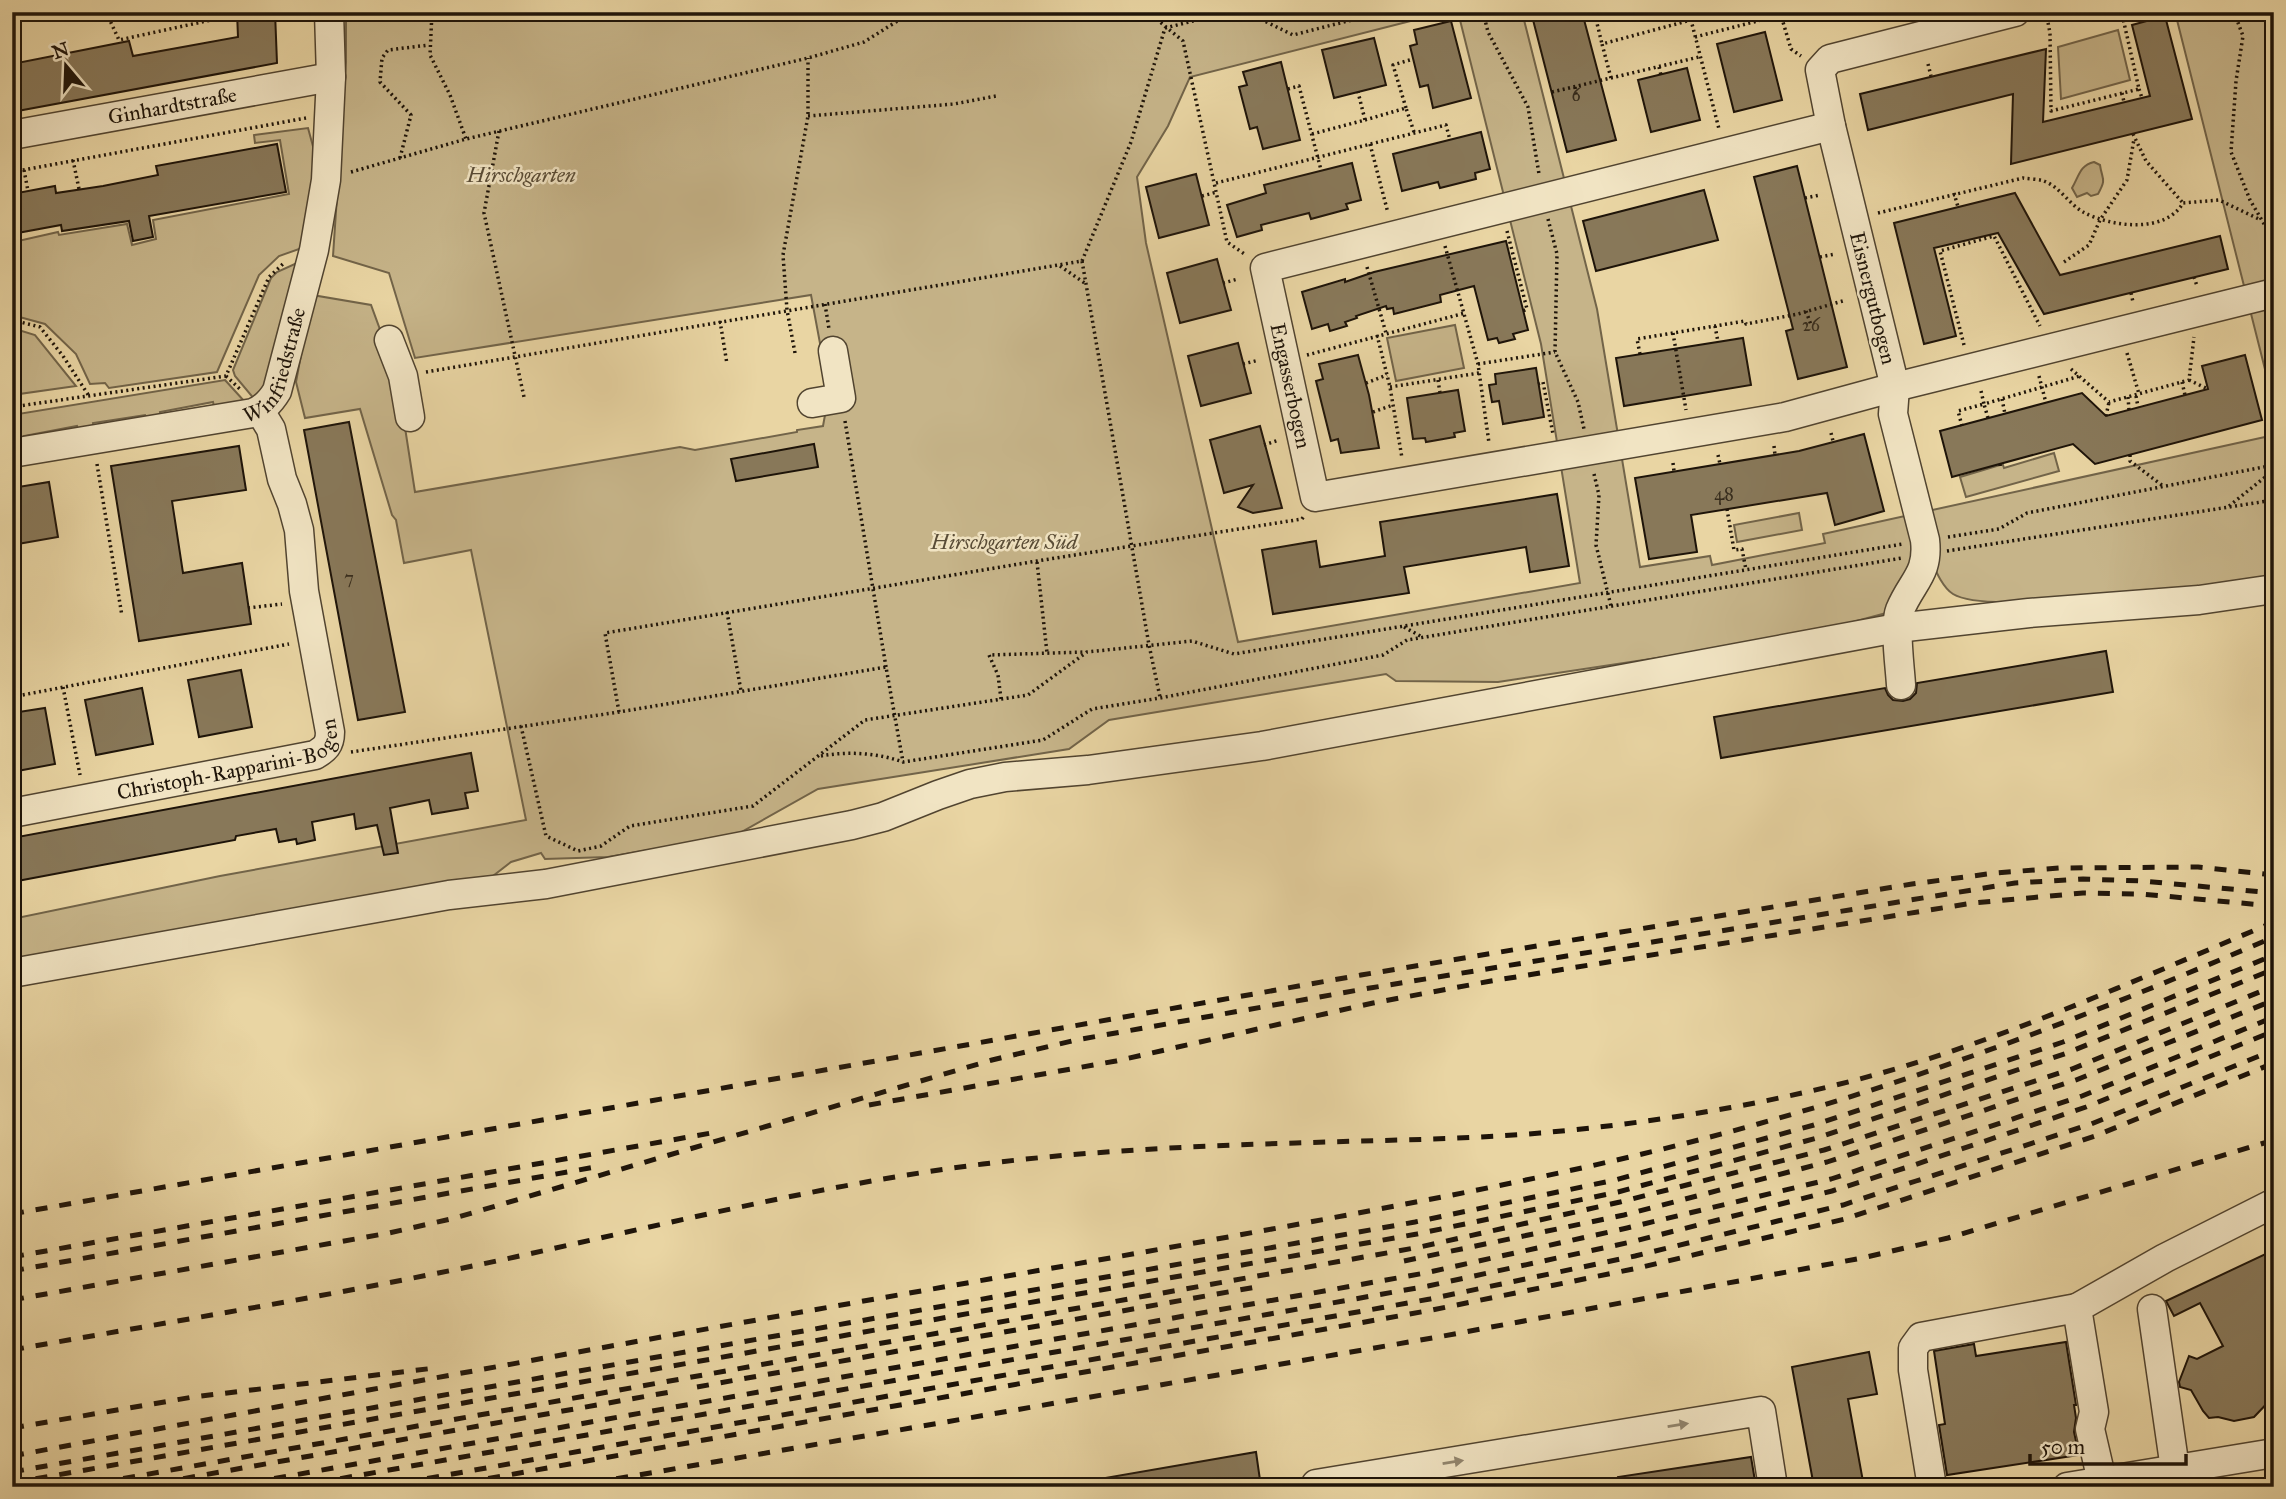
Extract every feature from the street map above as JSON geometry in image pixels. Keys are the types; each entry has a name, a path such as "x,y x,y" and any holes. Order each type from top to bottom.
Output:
{"street":[{"name":"Winfriedstraße","path":"12,453 260,411 271,401 277,391 314,250 326,180 331,77 329,12"},
{"name":"Eisnergutbogen","path":"2002,14 1830,59 1820,70 1831,126 1895,387 2274,293"},
{"name":"Ginhardtstraße","path":"12,135 331,77"},
{"name":"Engasserbogen","path":"1831,126 1265,268 1315,497 1785,417 1895,387"},
{"path":"389,341 403,376 410,417"},
{"path":"812,403 841,398 833,351"},
{"path":"1895,387 1893,414 1926,547 1924,568 1899,611 1897,628 1901,685"},
{"name":"Christoph-Rapparini-Bogen","path":"12,813 314,755 325,749 330,740 330,732 304,591 299,530 282,479 271,429 260,411"},
{"path":"12,973 449,895 546,884 852,825 883,817 959,788 1005,777 1088,770 1262,746 1897,628 2029,613 2199,600 2274,589"},
{"path":"1932,1487 1913,1370 1913,1348 1921,1337 2077,1308 2165,1258 2274,1203"},
{"path":"2077,1308 2094,1412 2090,1429 2102,1481"},
{"path":"2152,1309 2175,1469"},
{"path":"1316,1487 1316,1484 1761,1411 1773,1487"},
{"path":"2067,1487 2274,1453"}],"path":[{"path":"106,12 119,40 225,17 225,12"},
{"path":"432,12 430,55 450,95 466,139"},
{"path":"326,180 466,139 808,58 864,42 899,20 904,12"},
{"path":"1147,12 1183,41 1227,242 1243,253"},
{"path":"1165,28 1229,12"},
{"path":"1246,12 1293,35 1383,12"},
{"path":"1483,12 1489,32 1528,107 1540,177"},
{"path":"2046,12 2050,33 2048,72 2051,111"},
{"path":"2234,12 2242,36 2231,152 2250,201 2274,241"},
{"path":"1695,37 1781,14 1791,49"},
{"path":"2122,14 2142,98"},
{"path":"1583,18 1595,15 1611,78"},
{"path":"1602,44 1690,20 1719,131"},
{"path":"1082,261 1131,142 1165,28"},
{"path":"400,158 411,116 380,82 382,58 388,50 429,46"},
{"path":"2130,49 2138,48"},
{"path":"1552,92 1700,57"},
{"path":"794,353 787,310 783,255 808,117 808,58"},
{"path":"1413,59 1393,65 1414,133"},
{"path":"1928,64 1931,76"},
{"path":"1659,67 1661,75"},
{"path":"1288,89 1299,86 1321,170"},
{"path":"1575,87 1576,95"},
{"path":"2043,116 2051,111 2139,89"},
{"path":"1358,92 1365,120"},
{"path":"2122,93 2124,102"},
{"path":"808,117 954,104 996,96"},
{"path":"2099,99 2101,108"},
{"path":"1312,134 1405,108"},
{"path":"12,172 329,114"},
{"path":"1216,183 1446,125 1450,139"},
{"path":"499,131 484,214 524,397"},
{"path":"2064,262 2089,245 2101,220 2127,180 2133,136 2146,161 2183,203"},
{"path":"1370,144 1388,216"},
{"path":"73,160 79,189"},
{"path":"24,170 27,191"},
{"path":"1875,214 2023,178 2044,181 2065,195 2080,210 2112,224 2150,224 2177,214 2183,203"},
{"path":"1202,196 1217,192"},
{"path":"1954,193 1958,207"},
{"path":"1805,198 1820,195"},
{"path":"2183,203 2219,200 2261,220"},
{"path":"1547,214 1557,254 1555,352 1578,402 1585,433"},
{"path":"1505,224 1512,260 1527,309 1523,311"},
{"path":"1934,248 1940,251 1996,234 2040,326"},
{"path":"1443,239 1478,364 1490,449"},
{"path":"12,407 226,376 269,277 292,257 314,250"},
{"path":"1940,251 1950,303 1964,345"},
{"path":"1820,257 1835,254"},
{"path":"1364,259 1387,332"},
{"path":"1059,265 1086,284"},
{"path":"2194,277 2197,286"},
{"path":"1223,282 1238,278"},
{"path":"2018,283 2025,281"},
{"path":"2131,293 2133,302"},
{"path":"1640,354 1637,339 1745,321 1746,324 1846,300"},
{"path":"1806,311 1811,325"},
{"path":"1298,357 1465,313"},
{"path":"12,320 40,327 89,396"},
{"path":"720,321 727,364"},
{"path":"1413,326 1415,332"},
{"path":"1715,326 1717,342"},
{"path":"2121,331 2138,407"},
{"path":"1673,333 1687,416"},
{"path":"1377,335 1390,387 1402,464"},
{"path":"2189,380 2194,337"},
{"path":"1478,364 1555,352"},
{"path":"1243,364 1259,359"},
{"path":"2070,367 2109,402"},
{"path":"1390,387 1479,373"},
{"path":"1366,383 1387,375"},
{"path":"1424,376 1426,382"},
{"path":"2039,376 2046,403"},
{"path":"1962,426 1958,411 2080,376"},
{"path":"1438,380 1440,393"},
{"path":"2109,402 2189,380 2208,389"},
{"path":"1538,384 1543,382 1554,438"},
{"path":"2182,382 2185,395"},
{"path":"1981,391 1988,418"},
{"path":"2128,397 2129,410"},
{"path":"841,398 903,762"},
{"path":"2002,399 2005,414"},
{"path":"2106,416 2109,402"},
{"path":"1373,412 1393,405"},
{"path":"1831,433 1833,442"},
{"path":"1264,444 1281,440"},
{"path":"1774,446 1775,455"},
{"path":"1718,455 1719,464"},
{"path":"2130,455 2130,461 2163,486"},
{"path":"96,458 122,616"},
{"path":"1673,463 1674,471"},
{"path":"817,757 832,754 885,755 903,762 1043,740 1092,709 1383,655 1406,640 1611,606 1926,547 1999,529 2027,513 2274,465"},
{"path":"2227,507 2274,470"},
{"path":"1594,475 1599,495 1596,545 1611,606"},
{"path":"1001,699 998,675 989,655 1087,652 1192,641 1234,654 1746,570 2274,500"},
{"path":"1727,509 1734,550 1742,549 1746,570"},
{"path":"619,712 605,633 1302,519"},
{"path":"1132,545 1160,698"},
{"path":"1037,561 1047,653"},
{"path":"248,608 284,604"},
{"path":"727,612 741,691"},
{"path":"1402,626 1423,637"},
{"path":"12,697 312,640"},
{"path":"521,726 546,836 578,851 601,846 630,826 753,806 865,720 1028,695 1087,652"},
{"path":"325,749 350,752 619,712 886,667"},
{"path":"63,688 81,778"}],"green space":[{"path":"346,12 1446,12 1190,77 1168,126 1137,177 1146,243 1238,642 1580,583 1541,344 1458,12 1522,12 1597,309 1640,567 1710,556 1712,565 1825,543 1823,534 2274,435 2274,578 2051,600 1983,601 1966,599 1949,591 1939,578 1930,558 1890,612 1797,637 1498,682 1396,681 1386,674 1109,720 1069,749 818,789 736,835 608,857 545,859 541,853 511,862 489,879 12,967 12,919 220,876 526,820 471,550 404,563 396,520 392,515 360,409 305,418 296,382 312,295 371,305 397,376 415,492 680,447 695,450 797,432 823,426 825,415 833,413 811,295 415,358 389,273 333,256 346,62"},
{"path":"2175,12 2274,12 2274,405"},
{"path":"2118,30 2130,80 2061,99 2058,47"},
{"path":"308,128 317,161 302,248 279,256 259,275 217,372 109,388 105,383 90,384 76,354 45,324 12,315 12,266 18,263 18,241 58,232 59,235 127,224 132,245 156,239 153,220 289,194 280,140 255,143 254,135"},
{"path":"2089,163 2100,165 2103,179 2101,189 2098,194 2091,196 2087,193 2077,197 2072,188 2078,175"},
{"path":"297,263 272,380 255,400 233,370 271,278 277,272"},
{"path":"1455,325 1464,368 1396,381 1387,338"},
{"path":"12,328 35,335 76,386 12,395"},
{"path":"225,380 245,402 215,410 213,402 160,412 161,420 147,422 145,415 93,423 94,431 79,433 77,426 24,436 25,443 12,445 12,415"},
{"path":"2054,453 2059,471 1966,497 1960,477 2000,465 2004,468"},
{"path":"1799,513 1802,530 1737,542 1734,525"}],"building":[{"path":"237,12 275,12 277,63 12,112 12,64 129,41 133,56 238,37"},
{"path":"1531,12 1582,12 1616,140 1567,152"},
{"path":"2165,16 2192,119 2011,164 2013,94 1868,130 1860,94 2046,49 2043,122 2150,96 2132,25"},
{"path":"1451,21 1471,98 1433,108 1428,85 1420,87 1410,46 1417,44 1414,30"},
{"path":"1765,32 1782,100 1734,112 1717,44"},
{"path":"1374,38 1386,85 1334,98 1322,50"},
{"path":"1281,62 1300,140 1263,149 1257,127 1250,129 1239,87 1247,85 1243,72"},
{"path":"1687,68 1700,120 1651,132 1638,80"},
{"path":"1481,132 1490,169 1475,173 1476,179 1440,188 1438,182 1402,191 1393,154"},
{"path":"277,144 286,192 149,216 153,237 133,241 129,221 62,231 61,225 12,234 12,194 55,186 56,193 103,186 158,175 156,166"},
{"path":"1352,163 1361,200 1346,204 1348,209 1311,219 1309,213 1261,225 1262,230 1237,237 1227,205 1266,193 1264,185"},
{"path":"1797,166 1847,367 1798,379 1786,331 1793,329 1754,177"},
{"path":"1196,174 1209,225 1159,238 1146,187"},
{"path":"1704,190 1718,240 1596,271 1583,221"},
{"path":"2015,193 2060,275 2220,236 2228,269 2044,314 1998,233 1934,248 1956,336 1924,344 1894,223"},
{"path":"1506,241 1528,330 1513,334 1515,339 1499,343 1497,338 1488,340 1474,286 1440,295 1441,302 1394,314 1393,308 1387,309 1386,306 1356,316 1357,318 1345,322 1347,326 1330,331 1328,324 1312,329 1302,292 1345,279 1345,282 1374,272"},
{"path":"1217,259 1231,310 1180,323 1167,273"},
{"path":"1743,338 1751,385 1624,406 1616,358"},
{"path":"1238,343 1251,393 1201,406 1188,356"},
{"path":"1358,355 1379,448 1341,453 1338,439 1331,441 1316,381 1323,379 1319,364"},
{"path":"2245,355 2262,420 2095,464 2073,444 1952,477 1940,431 2082,393 2106,416 2208,389 2202,366"},
{"path":"1536,368 1544,417 1503,424 1499,401 1492,402 1489,385 1496,384 1495,374"},
{"path":"1458,390 1465,431 1454,433 1455,437 1426,442 1425,438 1413,439 1407,398"},
{"path":"349,422 405,712 358,720 304,430"},
{"path":"1260,426 1282,508 1253,513 1238,507 1253,485 1224,493 1210,440"},
{"path":"1864,434 1884,511 1835,525 1827,493 1691,515 1697,552 1649,559 1635,478 1799,451"},
{"path":"814,444 818,467 736,481 731,459"},
{"path":"239,446 246,490 172,501 183,573 242,563 251,624 139,641 111,466"},
{"path":"49,482 58,537 12,545 12,488"},
{"path":"1557,494 1569,566 1530,572 1526,547 1404,567 1409,593 1273,614 1262,550 1316,541 1320,567 1385,556 1380,522"},
{"path":"2106,651 2113,692 1721,758 1714,717 1885,688 1893,700 1903,701 1916,693 1917,683"},
{"path":"241,670 252,727 199,737 188,680"},
{"path":"142,688 153,744 96,755 85,700"},
{"path":"45,708 55,764 12,772 12,713"},
{"path":"471,753 478,791 465,793 468,808 432,814 429,800 390,808 398,853 384,855 377,825 356,829 354,814 312,822 315,840 297,844 296,839 279,842 276,829 236,836 235,840 12,882 12,838"},
{"path":"2274,1250 2274,1396 2254,1417 2234,1421 2209,1418 2191,1390 2180,1387 2179,1382 2189,1356 2197,1359 2223,1346 2200,1303 2174,1316 2166,1301"},
{"path":"2066,1342 2076,1405 2074,1432 2079,1455 1947,1475 1939,1425 1945,1424 1934,1351 1974,1344 1976,1356"},
{"path":"1869,1352 1877,1394 1848,1399 1864,1487 1814,1487 1792,1367"},
{"path":"1256,1452 1261,1487 1106,1487 1105,1478"},
{"path":"1751,1457 1756,1487 1619,1487 1618,1477"}],"railway":[{"path":"12,1214 1361,975 1912,884 2060,868 2198,867 2274,875"},
{"path":"12,1300 389,1233 455,1218 992,1060 1076,1040 1370,988 2015,883 2083,879 2142,881 2274,893"},
{"path":"869,1105 1116,1061 1373,1003 1491,981 1973,903 2083,893 2141,894 2274,906"},
{"path":"12,1350 390,1282 807,1193 924,1172 1061,1156 1179,1148 1540,1133 1687,1115 1786,1097 1882,1073 1972,1044 2102,994 2274,922"},
{"path":"12,1456 565,1354 1301,1224 1609,1162 1758,1124 1889,1084 2083,1015 2274,937"},
{"path":"12,1472 1415,1222 1615,1180 1814,1125 2063,1042 2274,955"},
{"path":"12,1483 1417,1234 1618,1192 1817,1138 2067,1053 2274,969"},
{"path":"76,1487 1420,1247 1620,1202 1824,1150 2072,1069 2274,986"},
{"path":"1404,1261 1624,1215 1827,1162 2076,1080 2274,1000"},
{"path":"227,1487 1425,1273 1627,1228 1831,1179 2082,1096 2274,1017"},
{"path":"293,1487 1428,1286 1631,1242 1832,1191 1911,1166 2086,1107 2274,1031"},
{"path":"380,1487 1430,1299 1635,1256 1843,1205 2091,1124 2274,1050"},
{"path":"441,1487 1432,1310 1638,1268 1845,1219 2095,1136 2274,1063"},
{"path":"12,1257 717,1132"},
{"path":"569,1487 1438,1337 1862,1258 1948,1238 2274,1140"},
{"path":"12,1271 601,1166"},
{"path":"697,1387 1256,1287"},
{"path":"12,1428 193,1397 435,1368"},
{"path":"136,1487 670,1392"}],"park label":[{"name":"Hirschgarten","path":"521,175"},
{"name":"Hirschgarten Süd","path":"1004,542"}]}
